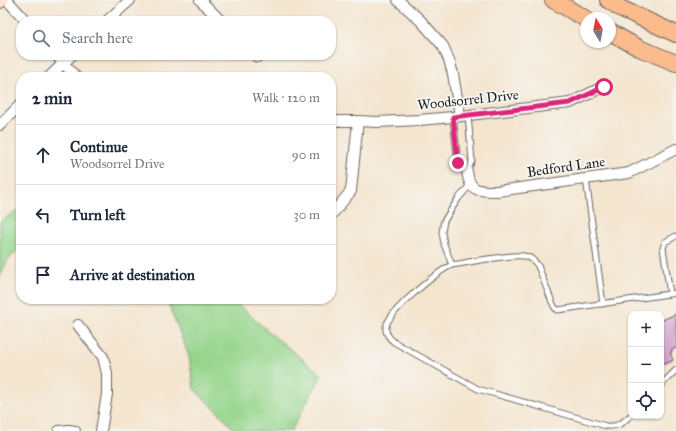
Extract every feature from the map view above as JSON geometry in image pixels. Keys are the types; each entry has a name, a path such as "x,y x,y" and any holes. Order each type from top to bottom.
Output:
{"main road":[{"path":"553,0 580,16"},
{"path":"616,2 676,34"},
{"path":"616,35 639,48 676,63"}],"street":[{"path":"8,0 22,16"},
{"path":"112,16 130,0"},
{"path":"200,0 217,16"},
{"path":"398,0 421,21 443,46 453,74 460,116"},
{"path":"52,72 59,60"},
{"path":"61,60 72,72"},
{"name":"Woodsorrel Drive","path":"336,121 377,122 460,116 570,103 604,87"},
{"path":"0,125 16,109"},
{"path":"336,209 351,191 358,121"},
{"name":"Bedford Lane","path":"470,185 475,189 483,191 497,191 629,173 676,149"},
{"path":"467,172 467,179 470,185"},
{"path":"78,325 103,358 107,373 107,394 101,431"},
{"path":"59,431 75,431"}],"lane":[{"path":"460,116 472,161 467,172 458,163 460,116"},
{"path":"586,179 603,304"},
{"path":"452,265 444,244 442,232 444,221 458,199 470,185"},
{"path":"670,294 663,248 666,242 676,236"},
{"path":"628,418 618,426 606,426 478,389 394,342 387,334 386,327 393,313 399,306 439,272 452,265 492,258 525,256 535,261 552,302 558,310 676,293"},
{"path":"663,383 676,370"}],"green space":[{"path":"16,211 16,251 7,261 0,277 0,222"},
{"path":"168,304 238,304 270,333 322,375 291,431 236,431 194,389 189,356"}],"building":[{"path":"676,314 676,348 671,350 672,352 670,353 673,360 664,364 664,347 664,320"}],"route":[{"path":"458,163 453,117 570,103 604,87"}]}
